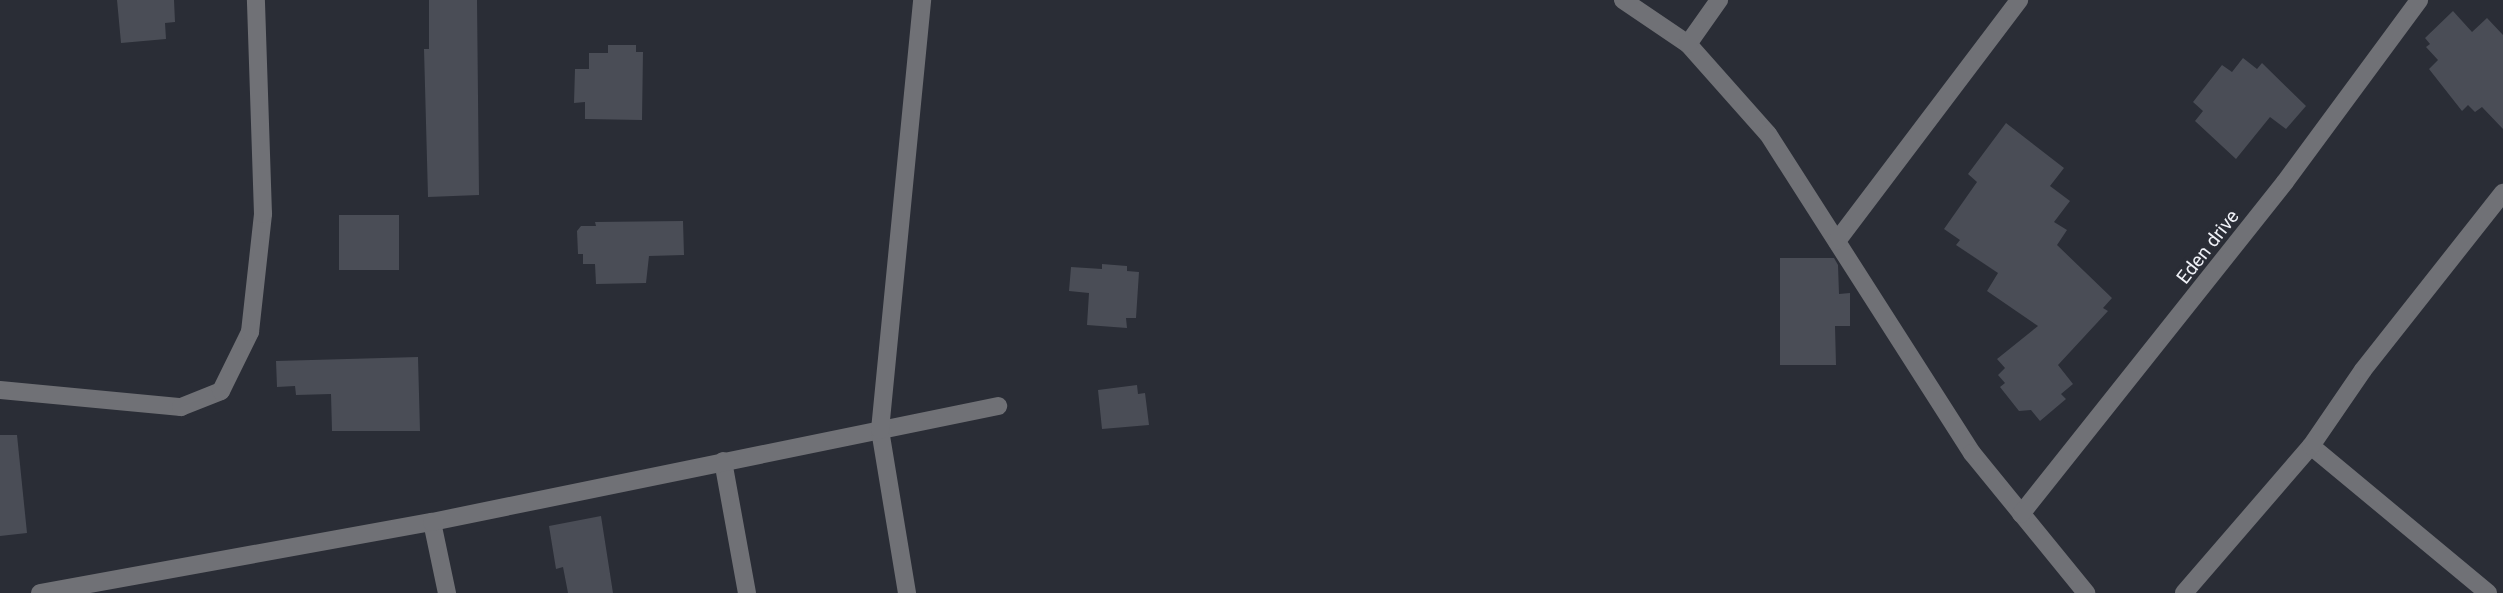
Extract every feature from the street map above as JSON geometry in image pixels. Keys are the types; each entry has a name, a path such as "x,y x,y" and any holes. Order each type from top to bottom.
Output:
{"street":[{"path":"0,390 181,407 221,391 250,332 263,214 256,0"},
{"path":"907,593 880,430 922,0"},
{"path":"1623,0 1688,44 1768,134 1972,453 2086,593"},
{"path":"1688,44 1719,0"},
{"path":"1837,241 2019,0"},
{"name":"Eden drive","path":"2021,514 2227,258 2419,0"},
{"path":"2184,593 2311,446 2362,370 2503,193"},
{"path":"40,593 432,522 998,406"},
{"path":"2311,446 2487,593"},
{"path":"723,461 747,593"},
{"path":"432,522 447,593"}],"building":[{"path":"117,0 174,0 175,22 165,23 166,39 121,43"},
{"path":"429,0 477,0 479,195 428,197 424,49 429,49"},
{"path":"2453,11 2472,32 2487,18 2503,35 2503,129 2482,107 2475,112 2468,105 2462,111 2429,69 2438,60 2426,47 2430,44 2425,38"},
{"path":"608,45 636,45 636,52 643,52 642,120 585,119 585,102 574,103 575,69 589,69 589,53 608,53"},
{"path":"2243,58 2257,69 2262,63 2306,106 2286,129 2270,117 2236,159 2195,121 2203,111 2193,102 2222,65 2232,72"},
{"path":"2006,123 2064,168 2050,186 2070,201 2054,222 2067,230 2057,245 2112,298 2103,308 2108,311 2058,365 2073,384 2061,394 2066,399 2040,421 2031,410 2019,411 2000,387 2005,383 1998,375 2005,368 1997,359 2038,326 1987,291 1998,273 1956,245 1960,240 1944,229 1977,182 1968,174"},
{"path":"339,215 399,215 399,270 339,270"},
{"path":"683,221 684,255 649,256 646,283 596,284 595,264 583,264 583,254 578,254 577,231 581,226 596,226 595,222"},
{"path":"1780,258 1834,258 1838,265 1839,294 1850,293 1850,326 1835,326 1836,365 1780,365"},
{"path":"1102,264 1127,266 1127,271 1139,272 1136,318 1126,318 1127,328 1087,325 1089,293 1069,291 1071,267 1102,269"},
{"path":"418,357 420,431 332,431 331,394 296,395 295,386 277,387 276,361"},
{"path":"1137,385 1138,394 1145,393 1149,425 1102,429 1098,390"},
{"path":"0,435 17,435 27,533 0,536"},
{"path":"601,516 613,593 568,593 563,567 556,569 549,526"}]}
